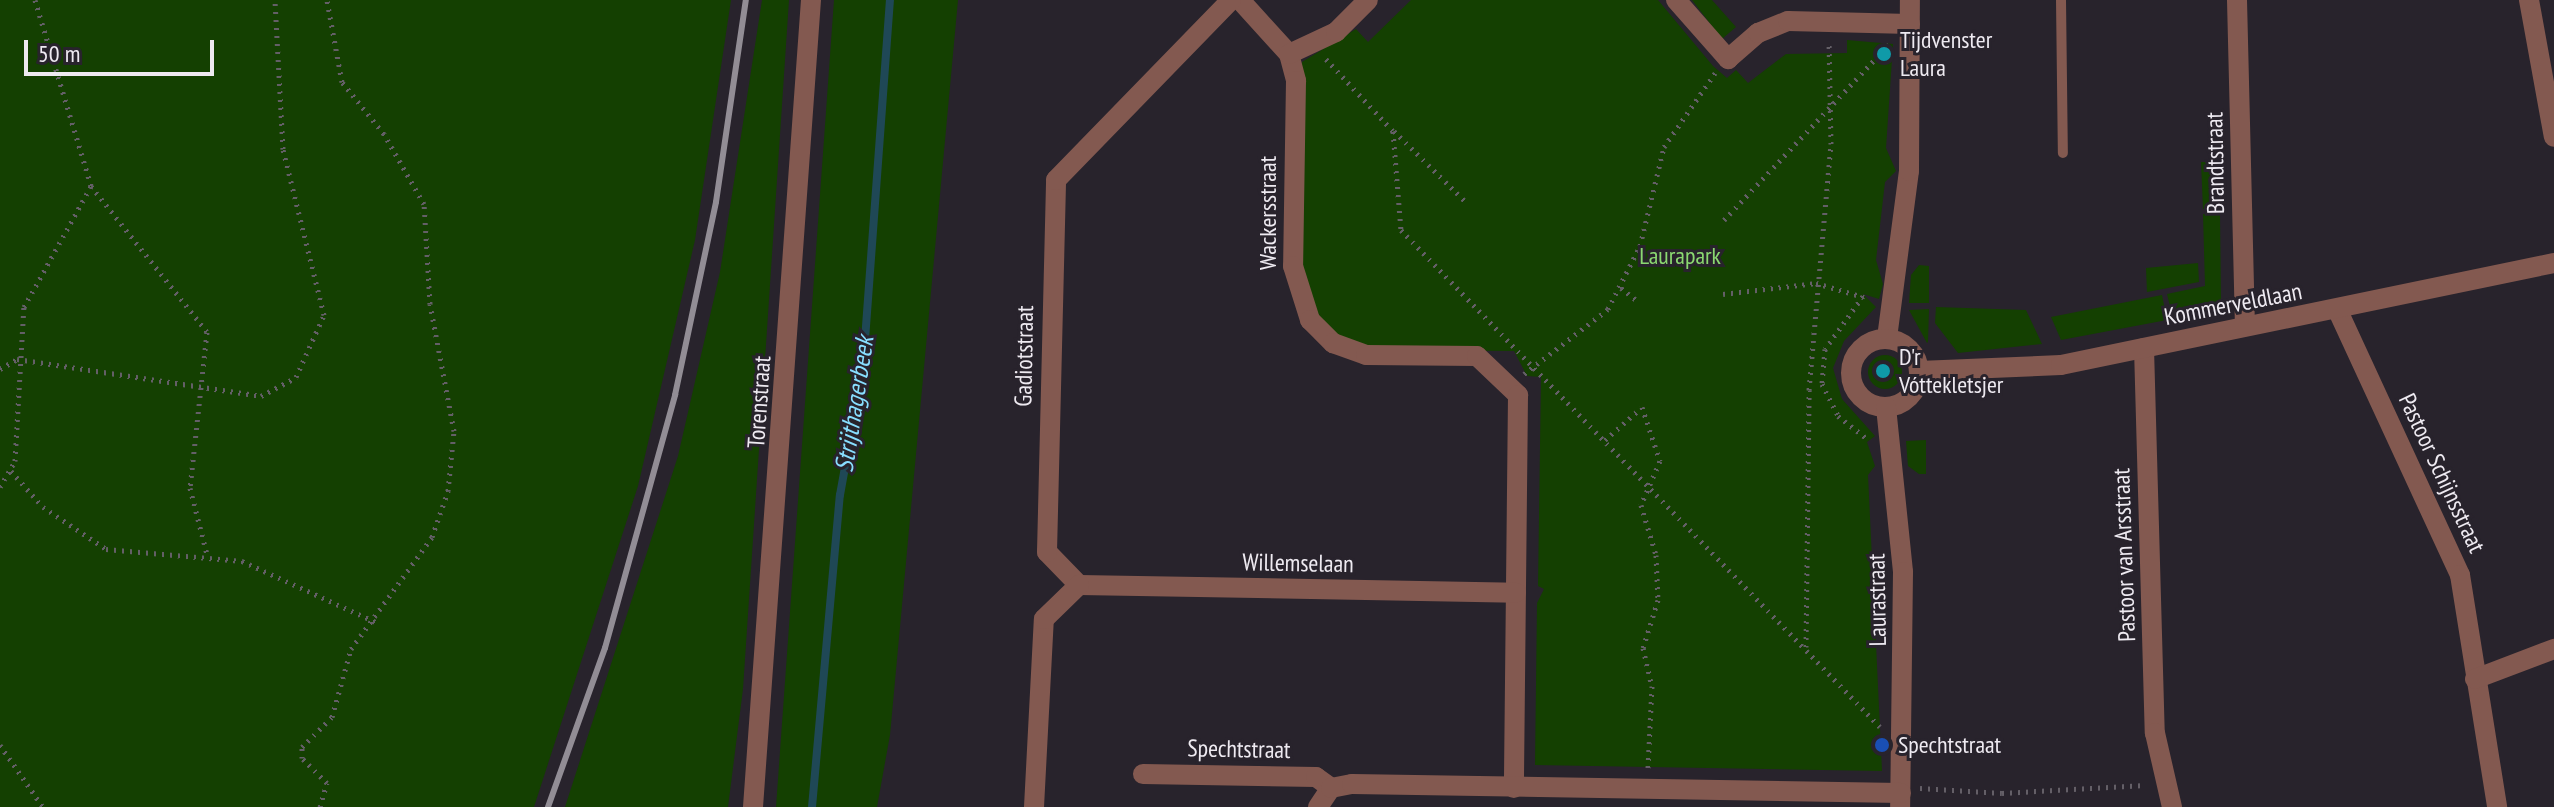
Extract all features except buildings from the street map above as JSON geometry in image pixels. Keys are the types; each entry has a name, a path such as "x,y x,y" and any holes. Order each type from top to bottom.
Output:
{"street":[{"name":"Torenstraat","path":"753,807 811,0"},
{"name":"Gadiotstraat","path":"1079,585 1047,552 1056,180 1231,0"},
{"path":"1240,0 1289,54 1314,46 1368,0"},
{"path":"1676,0 1728,59 1772,26 1829,22 1910,24"},
{"path":"1887,338 1909,171 1910,0"},
{"name":"Brandtstraat","path":"2237,0 2245,325"},
{"path":"2529,0 2554,137"},
{"name":"Wackersstraat","path":"1289,54 1296,81 1293,266 1310,320 1333,343 1366,355 1477,356 1518,395 1514,788"},
{"name":"Kommerveldlaan","path":"1919,371 2041,368 2245,325 2338,311 2554,263"},
{"name":"Pastoor Schijnsstraat","path":"2338,311 2460,575 2497,807"},
{"path":"1887,338 1911,350 1919,371 1910,396 1886,407 1859,395 1851,372 1864,346 1887,338"},
{"name":"Pastoor van Arsstraat","path":"2144,348 2160,761 2172,807"},
{"name":"Laurastraat","path":"1886,407 1903,572 1907,796"},
{"name":"Willemselaan","path":"1079,585 1516,593"},
{"path":"1034,807 1040,756 1044,619 1079,585"},
{"path":"2475,679 2554,649"},
{"name":"Spechtstraat","path":"1143,774 1316,777 1331,788 1647,789 1907,796"},
{"path":"1318,806 1331,788"}],"lane":[{"path":"2061,0 2063,153"}],"path":[{"path":"35,0 91,186 195,310 207,332 206,389 190,488 207,554"},
{"path":"0,369 17,359 261,396 282,389 315,344 324,315 283,149 275,0"},
{"path":"320,807 327,783 302,758 302,747 332,717 338,675 432,537 448,491 454,431 430,304 424,204 396,153 342,82 327,0"},
{"path":"1806,648 1816,283 1830,106 1829,22"},
{"path":"1724,220 1910,24"},
{"path":"1314,46 1393,131 1466,202"},
{"path":"1506,384 1589,331 1621,288 1670,134 1728,59"},
{"path":"1393,131 1397,224 1806,648 1887,742"},
{"path":"0,487 11,471 17,359 24,307 91,186"},
{"path":"1723,294 1816,283 1892,306"},
{"path":"1621,288 1639,302"},
{"path":"1863,296 1825,349 1822,384 1850,428 1870,440 1891,440"},
{"path":"1605,440 1642,407 1660,461 1641,505 1656,555 1658,600 1643,648 1652,686 1647,789"},
{"path":"11,471 43,507 106,549 132,557 207,554 270,571 292,589 376,622"},
{"path":"0,745 43,807"},
{"path":"1907,796 2165,785"}],"green space":[{"path":"0,0 731,0 695,240 638,486 534,807 0,807"},
{"path":"762,0 789,0 743,689 728,807 565,807 678,456 720,272"},
{"path":"834,0 958,0 890,735 877,807 776,807"},
{"name":"Laurapark","path":"1411,0 1658,0 1713,66 1727,78 1736,70 1748,83 1786,54 1847,53 1847,40 1893,44 1886,148 1896,171 1885,182 1876,260 1883,284 1879,299 1863,294 1876,307 1844,341 1833,368 1842,399 1875,436 1867,442 1875,466 1868,475 1882,771 1535,765 1537,603 1544,589 1538,586 1541,377 1527,376 1514,351 1386,350 1344,340 1317,316 1301,273 1302,62 1356,29 1368,42"},
{"path":"1692,0 1712,0 1736,27 1722,39"},
{"path":"2201,162 2219,162 2220,209 2203,209"},
{"path":"2220,213 2221,300 2172,315 2167,294 2205,286 2203,214"},
{"path":"2198,263 2199,282 2147,292 2146,268"},
{"path":"1919,265 1929,266 1929,303 1909,303 1911,275"},
{"path":"2162,295 2167,320 2061,340 2051,317"},
{"path":"1936,307 2026,310 2042,344 1958,353 1935,323"},
{"path":"1929,309 1928,342 1927,343 1909,310"},
{"path":"1885,355 1897,360 1902,372 1897,384 1885,389 1873,384 1868,372 1873,360"},
{"path":"1926,440 1926,474 1919,474 1908,466 1906,441"}],"waterway":[{"name":"Strijthagerbeek","path":"812,807 840,495 863,367 890,0"}],"railway":[{"path":"548,807 605,648 675,395 716,202 746,0"}],"place":[{"name":"Tijdvenster Laura","path":"1884,54"},
{"name":"D'r Vóttekletsjer","path":"1883,371"},
{"name":"Spechtstraat","path":"1882,745"}]}
